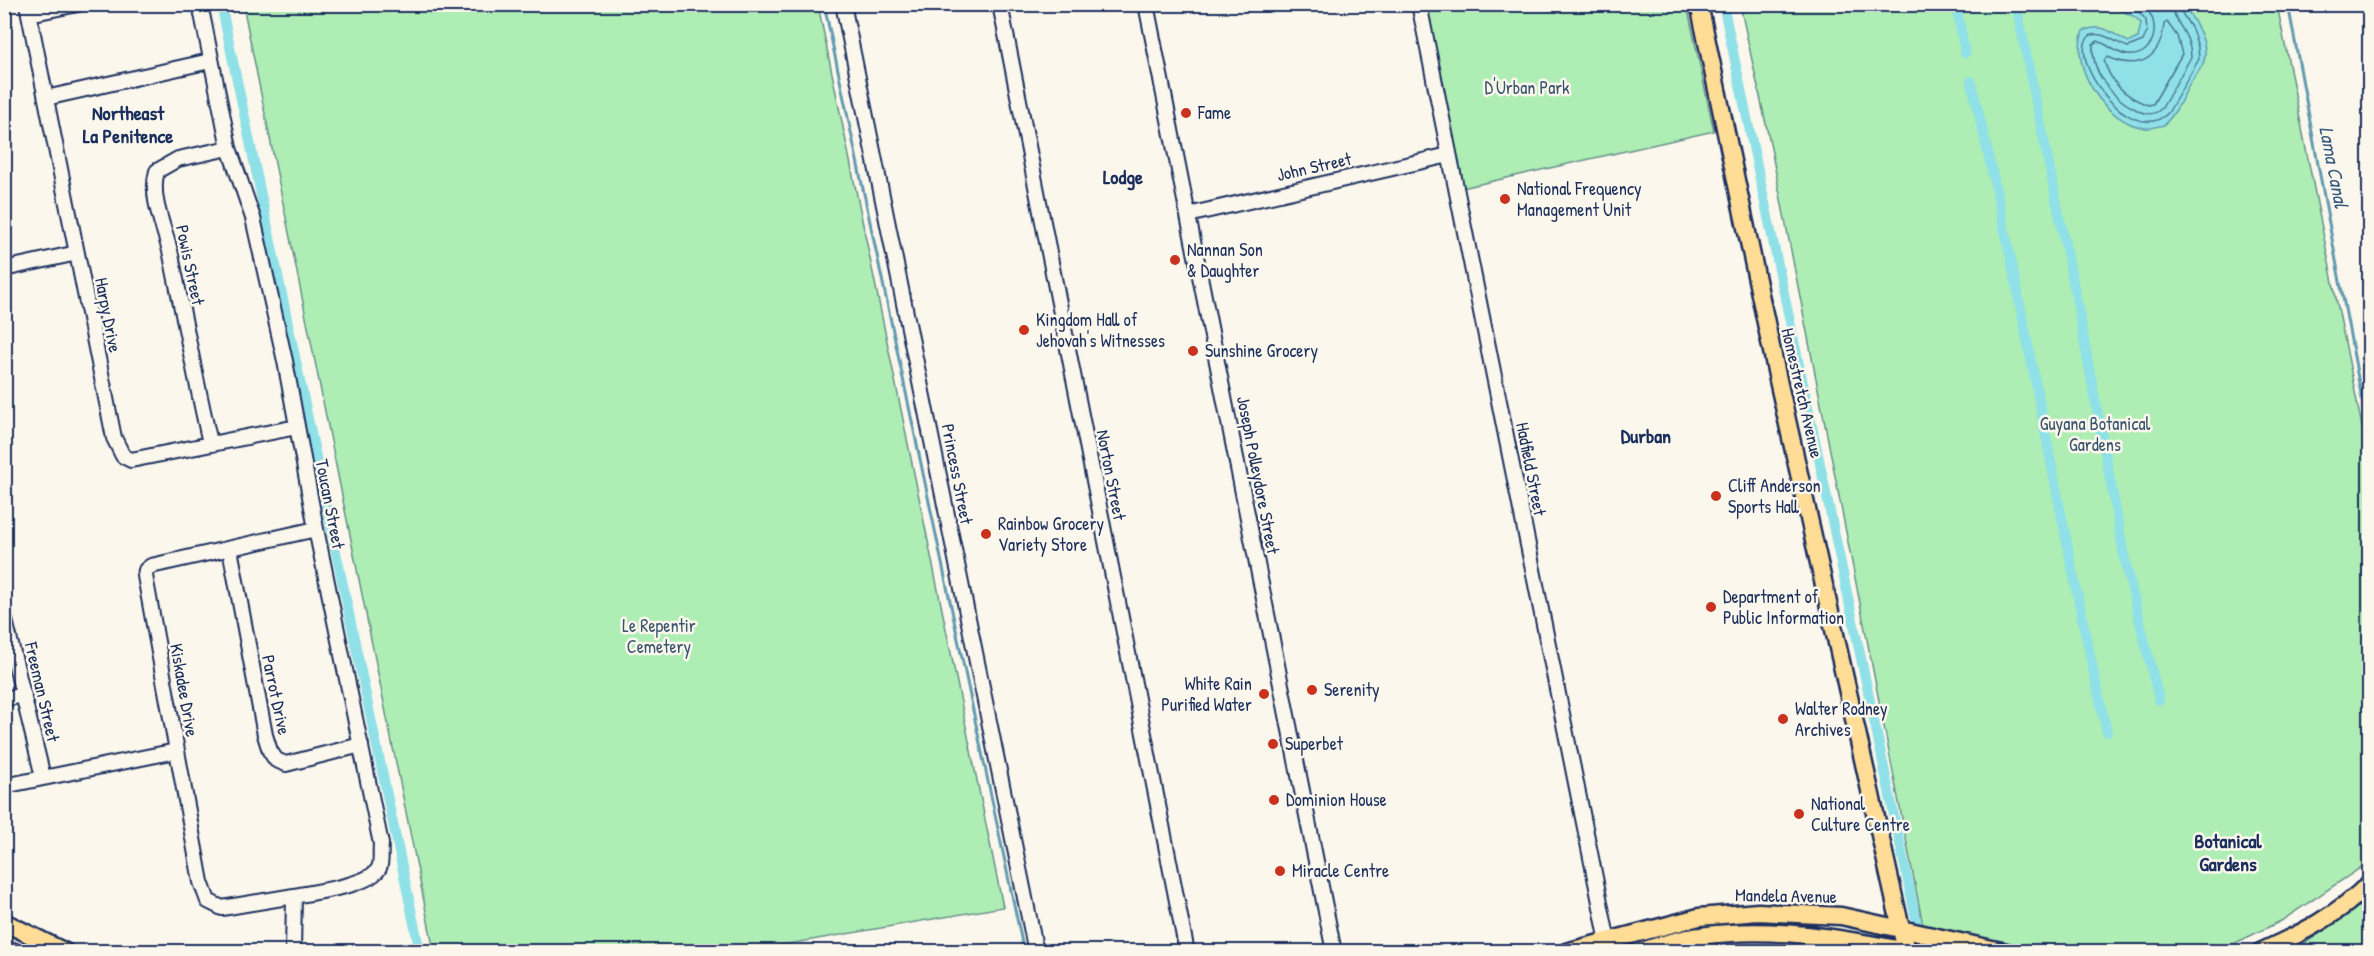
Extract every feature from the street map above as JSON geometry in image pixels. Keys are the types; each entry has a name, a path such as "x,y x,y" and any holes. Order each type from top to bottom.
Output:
{"main road":[{"name":"Homestretch Avenue","path":"1699,4 1778,380 1908,951"},
{"path":"2260,951 2301,934 2324,920 2353,900 2370,883"},
{"name":"Mandela Avenue","path":"1566,951 1609,946 1699,917 1758,912 1841,916 2006,951"},
{"path":"4,922 65,951"},
{"name":"Mandela Avenue","path":"1638,951 1699,936 1758,931 1835,945 1908,951"},
{"path":"4,948 14,951"}],"street":[{"path":"28,9 78,4"},
{"name":"Toucan Street","path":"200,4 229,148 253,218 285,361 316,529 381,844 380,866 373,876 362,881 294,896"},
{"name":"Norton Street","path":"1000,4 1187,951"},
{"name":"Joseph Polleydore Street","path":"1146,4 1335,951"},
{"name":"Hadfield Street","path":"1419,4 1609,946"},
{"name":"Princess Street","path":"847,5 1036,951"},
{"name":"Harpy Drive","path":"28,9 114,438 123,456 131,460 297,427"},
{"path":"46,98 210,61"},
{"name":"Powis Street","path":"210,443 170,253 154,192 154,180 157,171 178,159 229,148"},
{"name":"John Street","path":"1188,215 1449,155"},
{"path":"4,269 77,253"},
{"name":"Kiskadee Drive","path":"294,896 222,908 208,901 201,882 145,576 146,570 151,566 316,529"},
{"name":"Parrot Drive","path":"230,549 258,705 270,751 276,760 285,764 361,745"},
{"name":"Freeman Street","path":"4,616 43,777"},
{"path":"4,699 24,695"},
{"path":"4,786 176,752"},
{"path":"293,951 294,896"}],"green space":[{"name":"Le Repentir Cemetery","path":"243,5 818,5 1003,907 754,951 434,951"},
{"name":"D'Urban Park","path":"1425,5 1687,5 1714,131 1462,188"},
{"name":"Guyana Botanical Gardens","path":"1740,5 2277,5 2370,466 2369,862 2281,921 2221,950 2102,952 2026,946 1923,926 1769,138"},
{"path":"2369,898 2369,951 2294,951 2361,905"}],"water":[{"path":"2110,5 2184,5 2200,32 2205,46 2204,61 2177,108 2164,125 2145,128 2131,124 2117,116 2094,92 2086,77 2081,61 2080,46 2083,31 2103,28 2129,42 2138,38 2141,23 2135,17"}],"waterway":[{"path":"221,4 420,952"},
{"path":"824,4 1024,952"},
{"path":"1723,4 1917,924"},
{"path":"1956,4 1965,53"},
{"path":"2016,4 2074,287 2126,565 2159,700"},
{"name":"Lama Canal","path":"2288,4 2370,442"},
{"path":"1971,81 2008,243 2072,570 2107,732"}],"place":[{"name":"Fame","path":"1186,113"},
{"name":"National Frequency Management Unit","path":"1505,199"},
{"name":"Nannan Son & Daughter","path":"1175,260"},
{"name":"Kingdom Hall of Jehovah's Witnesses","path":"1024,330"},
{"name":"Sunshine Grocery","path":"1193,351"},
{"name":"Cliff Anderson Sports Hall","path":"1716,496"},
{"name":"Rainbow Grocery Variety Store","path":"986,534"},
{"name":"Department of Public Information","path":"1711,607"},
{"name":"Serenity","path":"1312,690"},
{"name":"White Rain Purified Water","path":"1264,694"},
{"name":"Walter Rodney Archives","path":"1783,719"},
{"name":"Superbet","path":"1273,744"},
{"name":"Dominion House","path":"1274,800"},
{"name":"National Culture Centre","path":"1799,814"},
{"name":"Miracle Centre","path":"1280,871"}],"district":[{"name":"Northeast La Penitence","path":"128,124"},
{"name":"Lodge","path":"1123,177"},
{"name":"Durban","path":"1646,436"},
{"name":"Botanical Gardens","path":"2228,852"}]}
